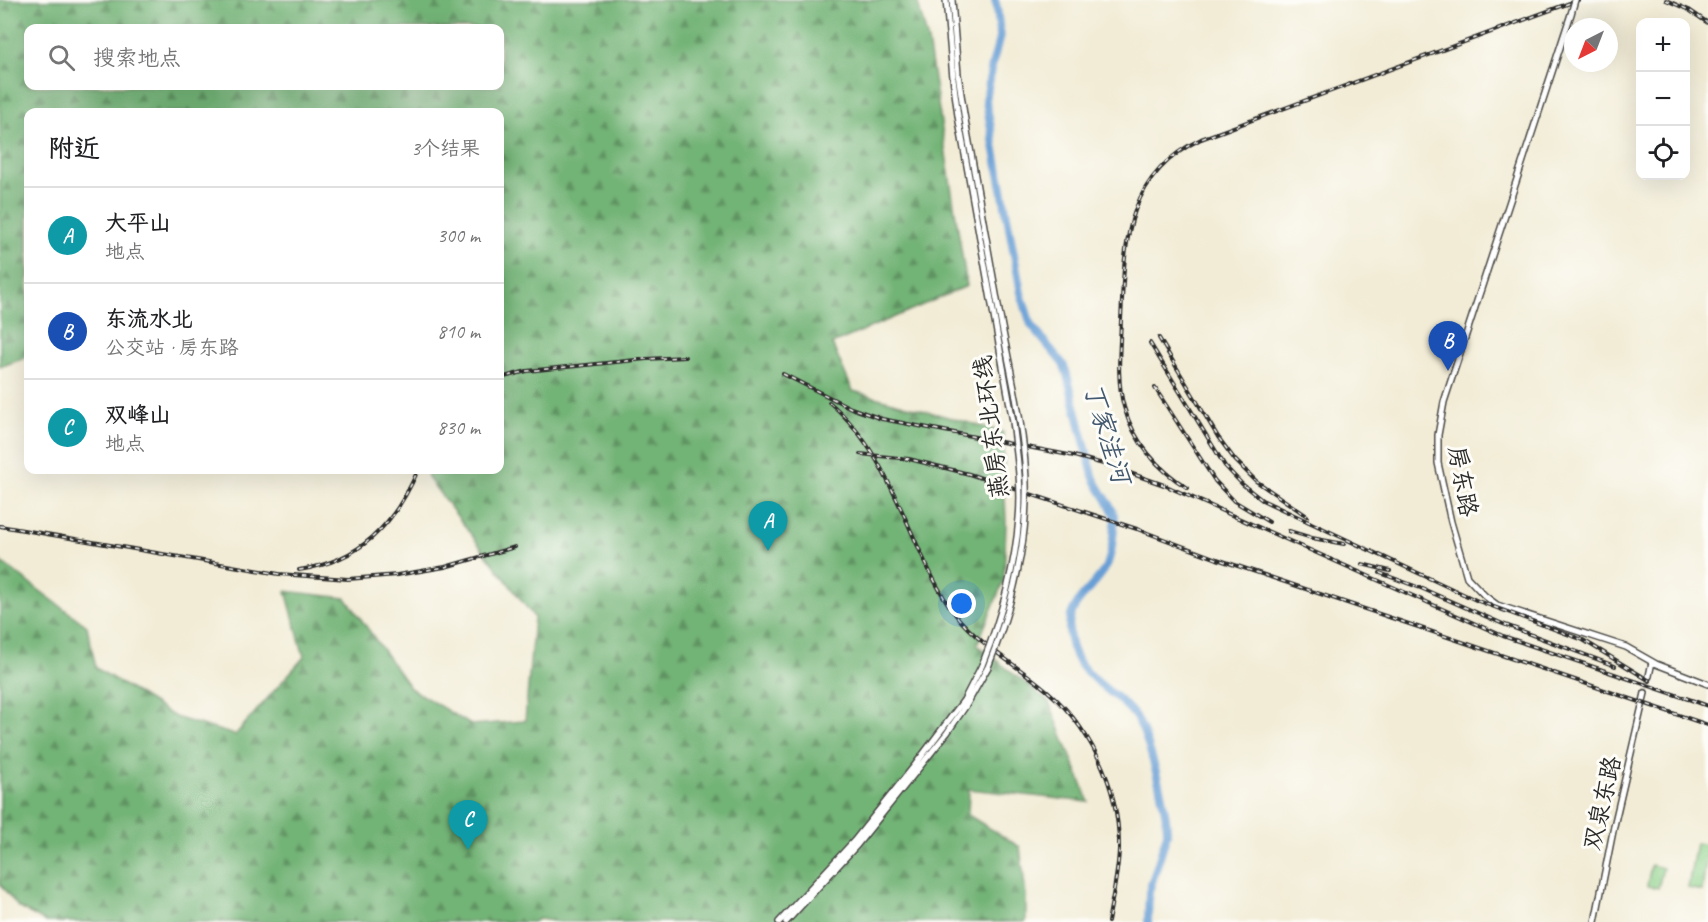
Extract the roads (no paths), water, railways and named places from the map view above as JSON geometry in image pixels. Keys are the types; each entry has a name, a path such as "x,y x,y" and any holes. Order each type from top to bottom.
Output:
{"main road":[{"name":"燕房东北环线","path":"779,922 854,841 964,700 985,666 1011,569 1019,518 1019,464 957,106 946,0"},
{"name":"燕房东北环线","path":"786,922 857,845 947,733 967,704 1009,610 1014,585 1025,521 1025,465 964,114 957,65 952,0"},
{"name":"房东路","path":"1575,0 1444,402 1437,435 1438,463 1451,522 1467,577 1485,596 1497,605 1626,647 1652,662 1708,684"},
{"path":"1649,675 1652,662"},
{"name":"双泉东路","path":"1595,922 1614,826 1645,693"}],"waterway":[{"name":"丁家洼河","path":"995,0 1000,36 991,69 986,101 1021,293 1031,325 1063,364 1066,371 1093,476 1115,518 1106,567 1073,610 1069,628 1071,644 1076,658 1084,669 1135,716 1146,738 1164,809 1167,834 1149,892 1148,922"}],"tunnel":[{"path":"1645,693 1649,676"}],"railway":[{"path":"1188,488 1167,473 1148,454 1128,420 1120,386 1122,292 1128,240 1133,216 1142,193 1156,173 1175,155 1201,139 1578,0"},
{"path":"1666,0 1689,10 1708,23"},
{"path":"1159,338 1218,437 1235,460 1256,481 1307,516"},
{"path":"1150,343 1225,466 1262,500 1478,601 1583,640 1650,681"},
{"path":"504,377 527,371 685,357"},
{"path":"783,374 851,408 882,419 1074,456 1164,485 1503,636 1688,699"},
{"path":"1155,388 1215,481 1234,501 1269,522"},
{"path":"829,402 850,423 868,446 883,471 933,579 957,616 978,638 1057,700 1087,737 1107,780 1118,826 1119,850 1108,922"},
{"path":"860,454 909,459 969,474 1137,529 1217,559 1708,725"},
{"path":"299,570 340,558 357,549 372,537 398,508 416,474"},
{"path":"0,526 279,574 348,579 397,575 445,567 515,547"},
{"path":"1289,531 1344,544"},
{"path":"1362,564 1390,571"},
{"path":"1380,573 1503,624 1615,666"},
{"path":"1683,697 1708,706"}],"place":[{"name":"东流水北","path":"1448,371"},
{"name":"大平山","path":"768,551"},
{"name":"双峰山","path":"468,850"}]}
